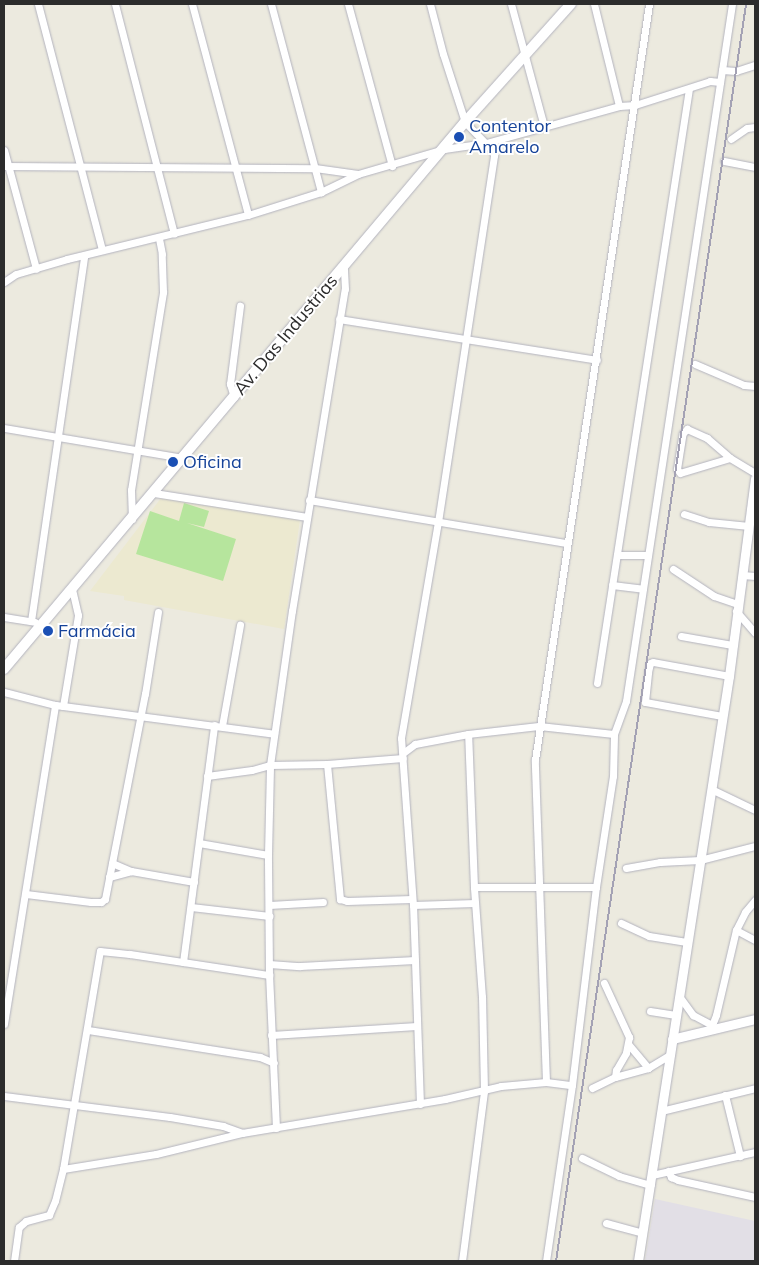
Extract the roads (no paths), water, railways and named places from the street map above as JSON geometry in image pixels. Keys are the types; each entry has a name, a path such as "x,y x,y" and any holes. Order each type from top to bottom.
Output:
{"main road":[{"name":"Av. Das Industrias","path":"4,669 465,122 571,4"}],"street":[{"path":"38,4 102,250"},
{"path":"115,4 174,234"},
{"path":"192,4 248,216"},
{"path":"271,4 321,192"},
{"path":"348,4 392,166"},
{"path":"420,1104 412,902 401,738 438,522 494,155 486,143 465,122 443,54 430,4"},
{"path":"511,4 544,126"},
{"path":"594,4 619,106"},
{"path":"546,1082 535,774 539,726 566,543 597,360 649,4"},
{"path":"546,1261 572,1085 596,887 613,776 614,734 626,701 732,4"},
{"path":"722,70 736,71 755,65"},
{"path":"4,282 16,274 102,250 159,239 248,216 321,192 358,174 392,166 444,148 486,143 619,106 635,105 690,89 710,81 720,82"},
{"path":"597,683 690,89"},
{"path":"731,139 747,128 755,127"},
{"path":"4,150 6,166 36,269"},
{"path":"724,161 755,167"},
{"path":"6,166 158,169 235,167 315,168 358,174"},
{"path":"132,519 131,490 163,292 162,254 159,239"},
{"path":"31,621 84,256"},
{"path":"276,1128 269,975 268,855 270,765 309,500 346,281 344,267"},
{"path":"234,397 230,384 240,306"},
{"path":"339,319 597,360"},
{"path":"695,364 744,385 755,386"},
{"path":"4,428 58,435 183,458"},
{"path":"730,458 680,472 676,469 684,430 695,431 707,438 730,458 755,473"},
{"path":"638,1261 729,676 755,479"},
{"path":"154,493 307,517"},
{"path":"309,500 566,543"},
{"path":"684,514 709,522 749,526"},
{"path":"617,555 648,555"},
{"path":"672,569 714,596 737,608 755,633"},
{"path":"742,575 755,576"},
{"path":"612,585 642,589"},
{"path":"4,1024 59,706 78,615 72,590"},
{"path":"26,894 101,902 105,899 146,686 158,612"},
{"path":"4,617 43,623"},
{"path":"183,962 207,776 240,625"},
{"path":"681,636 732,645"},
{"path":"722,716 645,702 648,672 650,663 653,662 729,676"},
{"path":"4,692 59,706 274,734"},
{"path":"207,776 252,770 270,765 327,764 403,756 416,744 468,734 539,726 614,734"},
{"path":"462,1261 484,1092 482,997 474,887 468,734"},
{"path":"401,738 416,744"},
{"path":"327,764 340,899 347,901 475,903"},
{"path":"711,789 755,810"},
{"path":"199,843 268,855"},
{"path":"626,868 651,863 700,860 755,846"},
{"path":"112,863 131,871 194,882"},
{"path":"109,877 131,871"},
{"path":"474,887 596,887"},
{"path":"711,1027 736,930 745,912 755,900"},
{"path":"269,905 323,902"},
{"path":"190,907 269,916"},
{"path":"621,923 649,936 687,942"},
{"path":"736,930 755,940"},
{"path":"14,1261 19,1227 26,1221 51,1213 63,1169 100,951 106,950 269,975"},
{"path":"269,964 300,966 415,960"},
{"path":"604,983 627,1032 629,1045 648,1068"},
{"path":"679,996 693,1015 711,1027"},
{"path":"650,1011 676,1015"},
{"path":"672,1039 711,1027 755,1019"},
{"path":"271,1034 417,1026"},
{"path":"88,1030 260,1057 274,1063"},
{"path":"615,1077 616,1070 629,1045"},
{"path":"260,1057 273,1051"},
{"path":"592,1088 615,1077 648,1068 670,1055"},
{"path":"63,1169 156,1154 242,1133 420,1104 520,1083 546,1082 572,1085"},
{"path":"660,1110 755,1088"},
{"path":"725,1095 740,1156"},
{"path":"4,1096 223,1126 242,1133"},
{"path":"652,1174 755,1152"},
{"path":"582,1158 619,1176 650,1185"},
{"path":"668,1171 671,1177 678,1180 755,1197"},
{"path":"606,1222 643,1232"}],"railway":[{"path":"556,1261 746,4"}],"place":[{"name":"Contentor Amarelo","path":"459,137"},
{"name":"Oficina","path":"173,462"},
{"name":"Farmácia","path":"48,631"}]}
